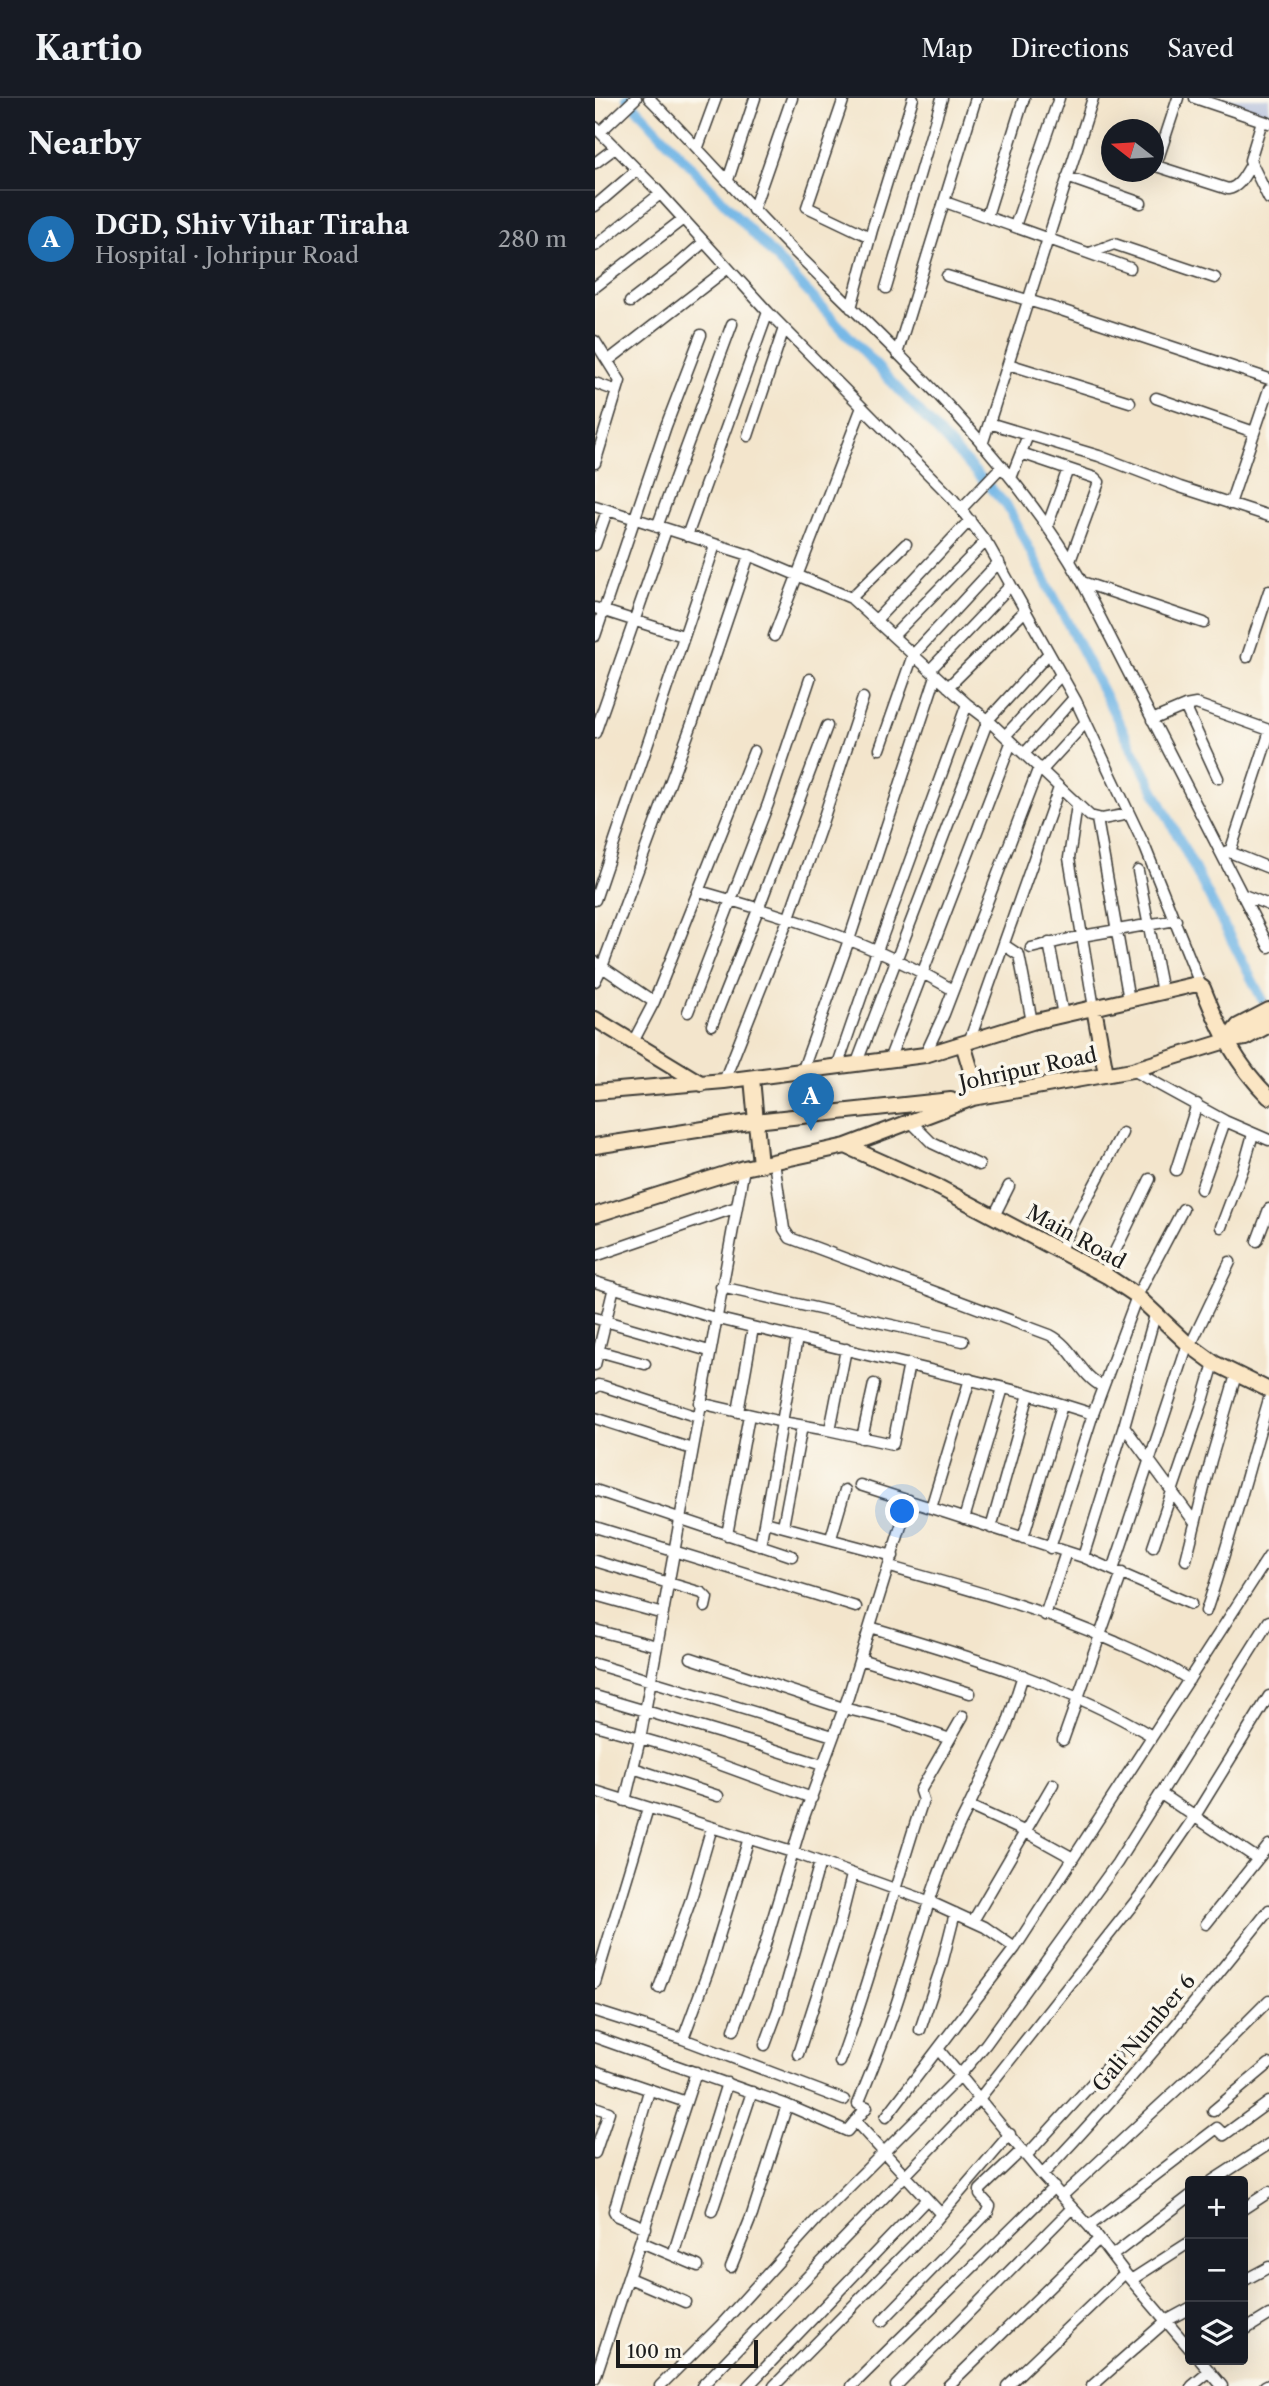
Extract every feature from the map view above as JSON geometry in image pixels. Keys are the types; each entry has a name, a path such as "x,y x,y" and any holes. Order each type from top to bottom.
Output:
{"street":[{"path":"649,98 698,147 753,210 897,354 1002,466 1047,527 1082,582 1269,947"},
{"path":"698,147 716,98"},
{"path":"728,180 755,98"},
{"path":"753,210 792,98"},
{"path":"845,98 807,207 870,237"},
{"path":"851,308 913,98"},
{"path":"886,288 942,98"},
{"path":"897,354 976,98"},
{"path":"987,216 1024,98"},
{"path":"1014,226 1059,98"},
{"path":"982,445 1093,98"},
{"path":"1164,137 1178,98"},
{"path":"1195,98 1266,122 1251,156 1251,164 1269,199"},
{"path":"634,100 609,123 597,130 768,312 961,509 986,541 1086,722 1176,920 1218,1026 1234,1056 1269,1097"},
{"path":"595,163 615,148"},
{"path":"1164,168 1228,189 1239,183 1251,164"},
{"path":"595,206 637,170"},
{"path":"1067,177 1141,203"},
{"path":"595,246 660,194"},
{"path":"944,202 1130,268"},
{"path":"595,287 683,219"},
{"path":"630,302 704,242"},
{"path":"1090,253 1114,244 1215,278"},
{"path":"609,360 728,268"},
{"path":"947,276 1269,379"},
{"path":"687,536 768,312"},
{"path":"595,733 635,621 661,528 732,324"},
{"path":"748,436 784,328"},
{"path":"595,636 599,609 701,335"},
{"path":"595,341 618,376 617,391 595,463"},
{"path":"1008,364 1130,402"},
{"path":"595,383 617,391"},
{"path":"1230,504 1269,388"},
{"path":"1156,398 1255,432"},
{"path":"773,636 862,407"},
{"path":"989,424 1099,456 1269,516"},
{"path":"1011,478 1028,435"},
{"path":"1021,453 1095,478 1098,482 1070,561"},
{"path":"961,509 1002,466"},
{"path":"1047,527 1068,469"},
{"path":"595,506 749,555 851,598 988,720 1077,805 1097,819 1129,814"},
{"path":"595,545 607,511"},
{"path":"876,620 970,520"},
{"path":"893,636 986,541"},
{"path":"851,598 906,544"},
{"path":"595,900 715,545"},
{"path":"595,981 693,721 749,555"},
{"path":"880,749 913,655 999,562"},
{"path":"1082,582 1204,623"},
{"path":"802,1072 849,940 933,673 1011,585"},
{"path":"1247,657 1269,591"},
{"path":"599,609 684,636"},
{"path":"948,687 1025,611"},
{"path":"856,1065 988,720 1049,653"},
{"path":"889,1060 1008,739 1061,675"},
{"path":"688,1012 768,804 810,679"},
{"path":"724,1082 789,917 863,698"},
{"path":"1024,754 1074,698"},
{"path":"837,1067 967,704"},
{"path":"1152,720 1185,706 1201,706 1269,732 1230,852"},
{"path":"1185,706 1218,778"},
{"path":"925,1055 1040,768 1086,722"},
{"path":"712,1025 827,726"},
{"path":"633,1042 654,1002 754,751"},
{"path":"595,1146 755,1121 976,1098 966,1046 1059,788"},
{"path":"1077,805 1069,858 1106,1074"},
{"path":"1097,819 1129,1000"},
{"path":"1217,847 1269,868"},
{"path":"1137,871 1163,992"},
{"path":"699,891 759,907 849,940 922,972 953,990"},
{"path":"1241,894 1269,905"},
{"path":"1031,948 1176,920"},
{"path":"1049,943 1063,1014"},
{"path":"1004,946 1019,955 1032,1022"},
{"path":"599,965 654,1002"},
{"path":"595,1092 724,1082 753,1090 802,1072 925,1055 966,1046 1032,1022 1063,1014 1095,1015 1129,1000 1200,984"},
{"path":"1226,1041 1269,1010"},
{"path":"595,1019 702,1084"},
{"path":"1241,1032 1269,1024"},
{"name":"Johripur Road","path":"595,1215 744,1168 846,1146 976,1098 1132,1070 1226,1041"},
{"path":"1132,1070 1225,1121 1269,1140"},
{"path":"753,1090 755,1121 783,1228 790,1238 1050,1335 1067,1346 1090,1379 1103,1387"},
{"path":"1176,1170 1197,1104"},
{"path":"1201,1189 1225,1121"},
{"path":"911,1122 932,1143 979,1165"},
{"path":"1059,1251 1122,1133"},
{"path":"1221,1227 1253,1134"},
{"name":"Main Road","path":"846,1146 940,1188 1104,1274 1137,1296 1189,1345 1214,1363 1269,1390"},
{"path":"625,1801 640,1739 744,1168"},
{"path":"1104,1274 1150,1180"},
{"path":"994,1216 1009,1186"},
{"path":"595,1256 737,1207"},
{"path":"1050,1548 1093,1414 1137,1296 1183,1209"},
{"path":"1257,1241 1269,1209"},
{"path":"1063,1740 1150,1460 1189,1345 1230,1262"},
{"path":"595,1282 715,1318 1029,1394 1093,1414"},
{"path":"595,1365 614,1287"},
{"path":"721,1287 963,1341"},
{"path":"1083,1557 1155,1315"},
{"path":"595,1318 709,1352"},
{"path":"727,1535 753,1328"},
{"path":"760,1546 797,1338"},
{"path":"828,1430 846,1349"},
{"path":"599,1351 645,1364"},
{"path":"1153,1547 1214,1363"},
{"path":"700,1403 893,1444 909,1364"},
{"path":"1186,1560 1236,1375"},
{"path":"931,1508 970,1380"},
{"path":"862,1438 874,1384"},
{"path":"595,1388 598,1385 603,1386 698,1417"},
{"path":"964,1519 1003,1388"},
{"path":"991,1528 1029,1394"},
{"path":"1206,1611 1269,1399"},
{"path":"1023,1538 1062,1405"},
{"path":"595,1418 692,1448"},
{"path":"783,1527 801,1426"},
{"path":"1124,1426 1195,1523"},
{"path":"860,1485 1083,1557 1191,1604"},
{"path":"595,1490 792,1556"},
{"path":"831,1538 845,1490"},
{"path":"734,2030 763,1951 792,1852 860,1659 909,1500"},
{"path":"765,1522 893,1556"},
{"path":"595,1527 856,1607"},
{"path":"1045,1615 1066,1552"},
{"path":"886,2117 1015,1948 1269,1556"},
{"path":"595,1561 705,1595 705,1607"},
{"path":"890,1567 1098,1634 1148,1656 1189,1680"},
{"path":"595,1595 663,1614"},
{"path":"660,2386 986,2044 1117,1863 1269,1621"},
{"path":"870,1627 1023,1675 1076,1698 1152,1737"},
{"path":"595,1630 657,1646"},
{"path":"691,1658 843,1709 894,1720 950,1739"},
{"path":"860,1659 970,1693"},
{"path":"595,1664 833,1736"},
{"path":"595,2037 787,2105 847,2131 867,2107 858,2104 894,2011 927,1901 951,1840 1006,1728 1023,1675"},
{"path":"595,1696 823,1765"},
{"path":"702,2386 979,2099 1142,1893 1195,1816 1269,1696"},
{"path":"840,2062 876,1956 893,1890 923,1800 920,1791 963,1716"},
{"path":"595,1725 675,1748 812,1798"},
{"path":"633,1768 717,1796"},
{"path":"973,1921 1053,1784"},
{"path":"595,1791 792,1852 927,1901 973,1921 1015,1948"},
{"path":"1161,1794 1258,1859"},
{"path":"969,1806 1026,1832 1073,1858"},
{"path":"595,1983 648,1808"},
{"path":"659,1988 690,1902 712,1827"},
{"path":"683,2039 710,1966 749,1838"},
{"path":"1206,1924 1269,1845"},
{"path":"765,2045 778,2010 820,1862"},
{"path":"798,2054 839,1927 852,1875"},
{"name":"Gali Number 6","path":"1042,2175 1097,2118 1269,1910"},
{"path":"920,2030 942,1964 955,1913"},
{"path":"1062,2196 1213,2056 1269,2000"},
{"path":"595,2011 683,2039 844,2100"},
{"path":"938,2049 1185,2343"},
{"path":"882,2320 988,2212 990,2206 980,2194 980,2190 1024,2153 1116,2057"},
{"path":"1213,2111 1269,2064"},
{"path":"595,2071 686,2102"},
{"path":"595,2378 696,2072"},
{"path":"673,2255 727,2083"},
{"path":"646,2228 617,2216 614,2211 649,2091"},
{"path":"712,2211 752,2092"},
{"path":"1089,2226 1217,2128 1224,2135 1269,2102"},
{"path":"731,2267 752,2215 787,2105"},
{"path":"595,2107 609,2112 595,2153"},
{"path":"855,2121 941,2214"},
{"path":"774,2386 941,2214 1010,2134"},
{"path":"1220,2176 1269,2144"},
{"path":"852,2386 1054,2187"},
{"path":"1248,2206 1269,2192"},
{"path":"748,2386 927,2199"},
{"path":"1112,2255 1185,2200"},
{"path":"897,2386 1072,2208"},
{"path":"948,2386 1098,2239"},
{"path":"642,2242 698,2266"},
{"path":"1007,2386 1128,2277 1185,2245"},
{"path":"1248,2278 1269,2267"},
{"path":"629,2278 685,2302"},
{"path":"1092,2386 1166,2321 1185,2311"},
{"path":"1248,2327 1269,2315"},
{"path":"1205,2365 1222,2386"},
{"path":"1192,2386 1210,2371"}],"shaded area":[{"path":"1207,98 1269,98 1269,119"}],"waterway":[{"path":"627,98 1007,506 1262,999"}],"place":[{"name":"DGD, Shiv Vihar Tiraha","path":"811,1131"}]}
